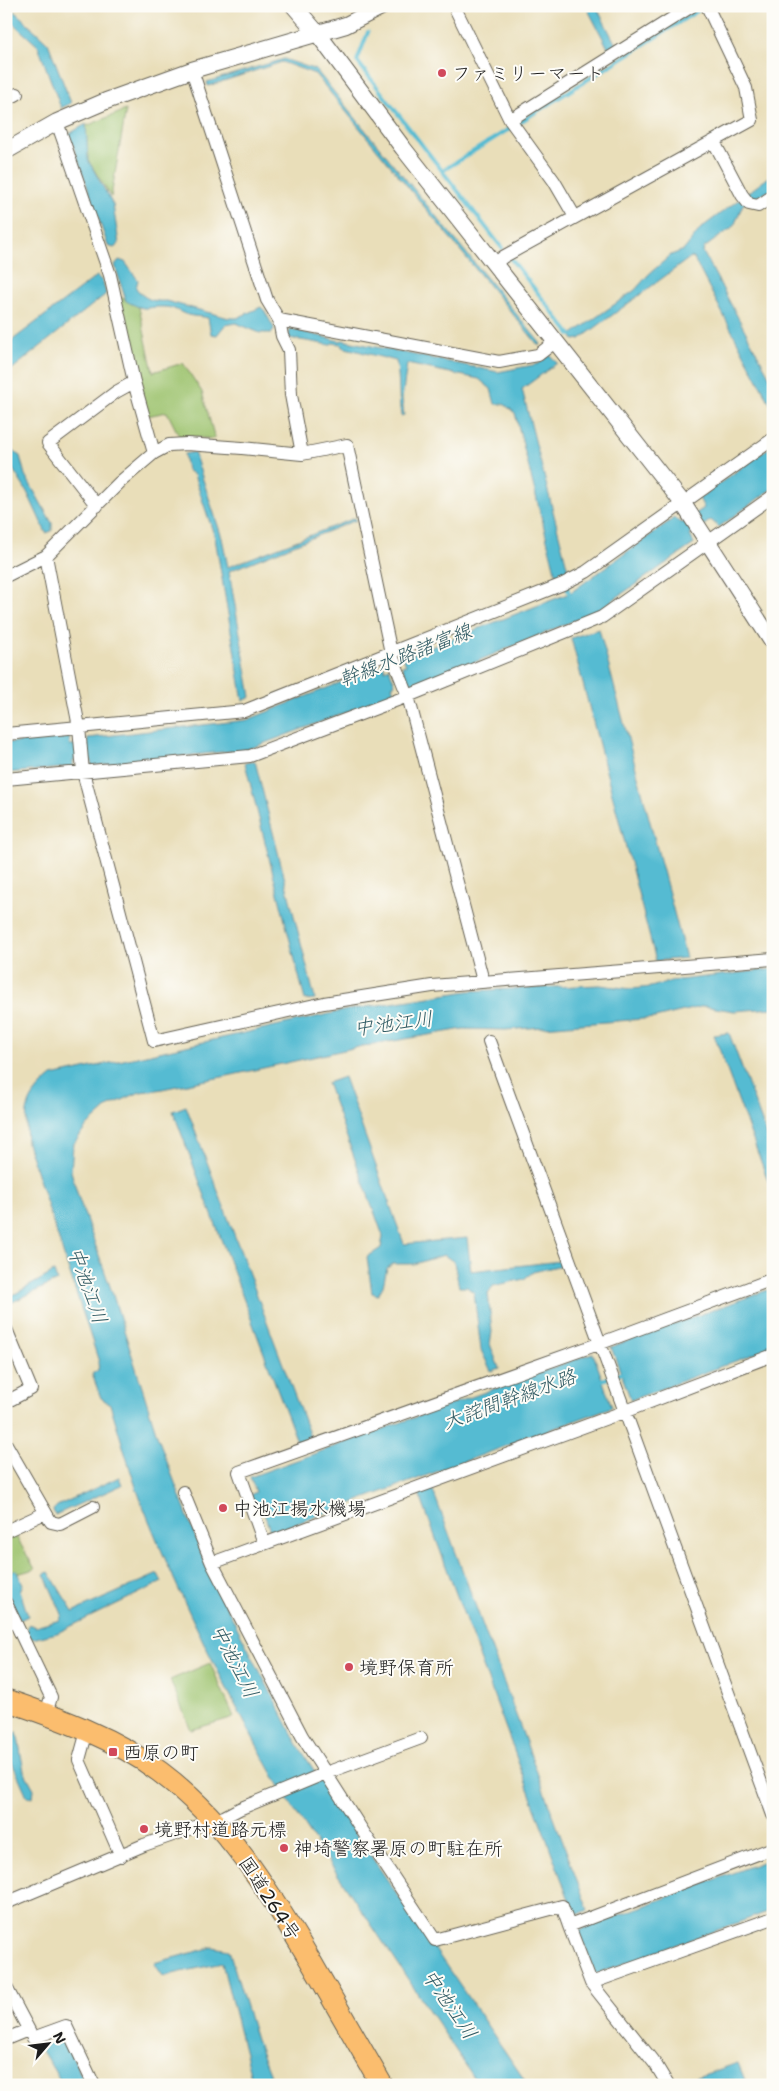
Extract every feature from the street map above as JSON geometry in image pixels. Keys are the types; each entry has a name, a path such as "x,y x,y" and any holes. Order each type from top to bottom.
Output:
{"highway":[{"name":"国道264号","path":"6,1700 46,1714 124,1748 160,1772 214,1820 245,1857 274,1900 382,2085"}],"street":[{"path":"294,6 318,34 403,148 686,508 773,643"},
{"path":"6,151 57,122 106,101 192,70 346,25 383,6"},
{"path":"454,6 513,125 554,181 575,217"},
{"path":"513,125 692,6"},
{"path":"494,264 503,256 752,120 746,88 708,8"},
{"path":"192,70 267,300 279,320 282,336 289,350 291,394 302,454"},
{"path":"57,122 110,275 134,382 154,453"},
{"path":"714,142 745,200 758,206 773,196"},
{"path":"279,320 499,362 538,354 556,342"},
{"path":"97,506 48,443 116,392 134,382"},
{"path":"6,734 80,733 244,711 392,657 567,582 586,572 686,508 691,498 773,439"},
{"path":"6,576 46,556 120,482 154,453 169,445 186,444 302,454 347,445 392,657 405,691 483,981"},
{"path":"6,779 82,767 250,756 405,691 602,617 705,535 773,496"},
{"path":"46,556 80,733 82,767 154,1041 324,1003 432,986 773,959"},
{"path":"489,1040 773,1815"},
{"path":"264,1543 239,1472 773,1279"},
{"path":"6,1329 31,1389 6,1402"},
{"path":"212,1562 626,1411 773,1355"},
{"path":"6,1444 50,1522 60,1524 93,1507"},
{"path":"183,1492 212,1562 302,1736 435,1940 562,1906 579,1922 591,1983 656,2065 668,2085"},
{"path":"6,1531 45,1513"},
{"path":"6,1603 12,1630 51,1697 46,1714"},
{"path":"87,1731 79,1760 121,1856"},
{"path":"6,1903 144,1845 214,1820 326,1773 421,1738"},
{"path":"579,1922 773,1848"},
{"path":"591,1983 773,1918"},
{"path":"6,1987 33,2038 66,2026 94,2085"},
{"path":"6,2039 28,2030"}],"green space":[{"path":"126,110 111,197 88,160 86,126"},
{"path":"111,295 138,303 153,372 183,363 202,392 215,439 179,436 167,412 147,416"},
{"path":"6,1519 35,1569 6,1577"},
{"path":"210,1663 234,1717 191,1730 170,1680"}],"water":[{"path":"6,6 9,6 48,43 71,103 61,108 38,46 6,17"},
{"path":"586,6 596,6 617,47 609,50"},
{"path":"284,59 316,70 541,344 539,346 315,74 282,62 208,86 207,82"},
{"path":"86,124 88,160 113,205 119,244 114,248 108,246 69,134"},
{"path":"773,174 773,189 743,204 734,226 704,248 703,252 773,383 773,409 694,259 691,257 580,339 574,340 571,335 635,290 649,274 671,255 684,250 701,228"},
{"path":"119,260 125,262 138,280 136,288 149,299 166,301 229,318 237,318 261,307 274,328 272,333 260,333 236,323 225,325 217,335 211,334 208,318 188,315 168,307 143,308 133,305 126,301 115,265"},
{"path":"97,276 103,282 106,294 6,374 6,345"},
{"path":"291,329 340,341 498,372 538,364 550,355 557,363 522,389 569,574 557,579 515,413 504,404 495,404 491,389 479,379 407,364 402,399 404,415 401,416 396,361 342,347 341,344 332,343 330,345 289,338"},
{"path":"773,445 773,488 719,527 711,520 690,535 694,544 597,611 425,683 411,687 409,680 407,681 402,666 406,665 403,658 570,593 674,518 682,523 704,508 699,498"},
{"path":"6,447 20,456 25,475 52,523 52,531 46,533 27,492 6,458"},
{"path":"194,452 222,538 228,567 355,518 356,520 229,571 251,697 243,701 215,538 194,475 187,470 184,454"},
{"path":"599,629 686,958 656,961 571,638"},
{"path":"384,665 385,670 389,668 395,684 392,686 395,694 249,749 92,766 90,758 73,760 73,767 6,773 6,743 69,737 70,745 87,744 88,738 247,720"},
{"path":"255,761 315,999 305,1000 245,763"},
{"name":"中池江川","path":"773,969 773,1008 734,1011 704,1006 655,1018 505,1030 463,1029 353,1048 232,1075 140,1092 109,1106 87,1126 73,1145 71,1171 78,1196 112,1292 157,1435 208,1571 298,1745 336,1805 528,2085 479,2085 287,1799 247,1728 175,1581 138,1494 110,1404 101,1398 92,1374 98,1370 99,1362 27,1143 26,1121 29,1105 36,1091 52,1076 347,1010 468,991 600,985 631,989 651,987 671,981"},
{"path":"729,1033 773,1152 773,1194 714,1035"},
{"path":"344,1077 404,1244 467,1238 471,1271 561,1261 562,1265 533,1272 524,1279 493,1286 488,1293 492,1332 490,1344 499,1368 491,1371 481,1350 474,1293 467,1287 459,1287 454,1262 444,1255 414,1264 393,1264 387,1268 383,1286 378,1295 372,1293 367,1257 381,1248 383,1236 327,1083"},
{"path":"186,1106 311,1439 298,1444 173,1111"},
{"path":"54,1272 57,1281 6,1305 6,1299"},
{"path":"773,1288 773,1347 631,1400 611,1347"},
{"path":"593,1353 612,1407 271,1533 262,1508 256,1510 250,1495 256,1492 250,1477"},
{"path":"119,1477 122,1485 55,1515 53,1510 57,1506"},
{"path":"432,1488 588,1910 575,1916 419,1493"},
{"path":"16,1570 23,1584 20,1591 28,1616 20,1620 6,1590 6,1574"},
{"path":"49,1572 73,1612 158,1574 162,1582 57,1633 32,1639 26,1633 29,1624 35,1627 60,1620 62,1614 44,1574"},
{"path":"17,1732 24,1771 34,1789 33,1797 27,1796 6,1749 6,1736"},
{"path":"773,1858 773,1910 595,1974 579,1930"},
{"path":"213,1947 229,1950 256,2040 274,2085 253,2085 222,1963 163,1976 154,1963"},
{"path":"59,2039 66,2043 86,2085 63,2085 41,2049 51,2041"},
{"path":"738,2063 747,2085 736,2085 734,2080 724,2080 710,2085 677,2084"}],"waterway":[{"path":"442,171 705,6"},
{"path":"368,32 357,61 502,248"},
{"path":"511,259 571,335"},
{"path":"563,576 569,593"},
{"name":"大詫間幹線水路","path":"599,1381 625,1372"}],"place":[{"name":"ファミリーマート","path":"442,73"},
{"name":"中池江揚水機場","path":"223,1508"},
{"name":"境野保育所","path":"349,1667"},
{"name":"西原の町","path":"113,1752"},
{"name":"境野村道路元標","path":"144,1829"},
{"name":"神埼警察署原の町駐在所","path":"284,1848"}],"water label":[{"name":"幹線水路諸富線","path":"405,655"}]}
